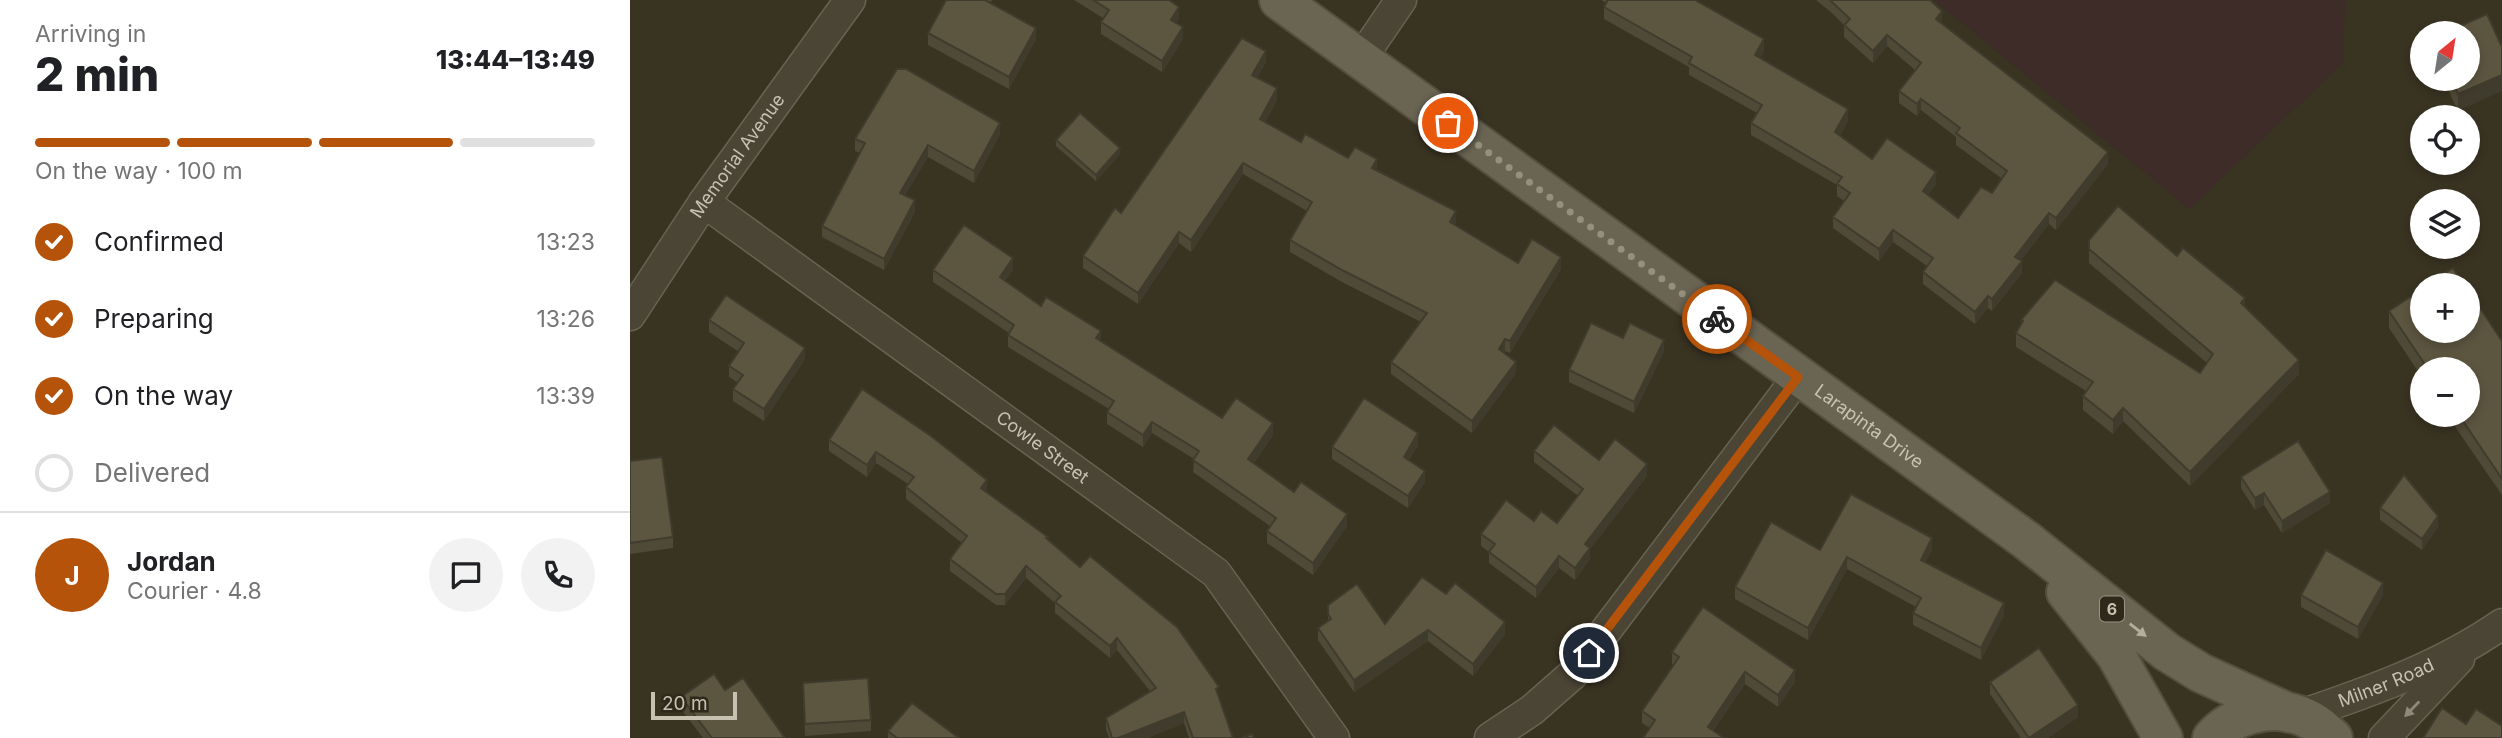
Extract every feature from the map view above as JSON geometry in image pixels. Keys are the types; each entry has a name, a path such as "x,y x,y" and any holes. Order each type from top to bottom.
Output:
{"main road":[{"name":"Larapinta Drive","path":"1279,0 2026,540 2167,652 2201,673 2294,714"},
{"name":"Larapinta Drive","path":"1947,485 2042,564 2080,607 2116,655 2163,738"},
{"path":"2212,738 2219,730 2240,717 2264,711 2294,714"},
{"name":"6","path":"2294,714 2314,722 2333,738"}],"street":[{"name":"Memorial Avenue","path":"630,315 704,202 850,0"},
{"path":"1360,60 1401,0"},
{"name":"Cowle Street","path":"704,202 1216,573 1334,738"},
{"path":"1490,738 1532,710 1573,674 1798,377"},
{"name":"Milner Road","path":"2294,714 2360,695 2437,663 2474,644 2502,624"},
{"name":"Milner Road","path":"2384,738 2474,644"}],"shaded area":[{"path":"1934,0 2345,0 2343,63 2189,209"}],"building":[{"path":"946,0 985,0 1036,28 1009,77 928,33"},
{"path":"1093,0 1169,0 1179,7 1171,20 1183,27 1162,61 1101,22 1109,10"},
{"path":"1608,0 1695,0 1764,39 1755,55 1848,109 1835,132 1872,159 1887,138 1936,172 1923,191 1958,218 1981,187 1992,193 2007,171 1956,133 1960,128 1921,99 1917,104 1899,91 1921,63 1887,35 1873,51 1844,25 1850,19 1830,0 1930,0 1942,11 1936,19 2108,152 2056,218 2049,213 2015,257 2022,261 1992,299 1988,296 1975,312 1923,272 1933,258 1893,230 1879,249 1833,217 1850,193 1837,184 1842,177 1751,123 1762,105 1689,63 1692,57 1604,7"},
{"path":"2487,14 2502,47 2502,75 2480,84 2480,21 2472,21"},
{"path":"1242,38 1266,51 1252,75 1277,88 1260,119 1301,142 1305,134 1348,158 1355,147 1377,159 1372,168 1456,211 1450,222 1518,263 1532,239 1561,257 1510,341 1505,339 1499,349 1516,362 1472,421 1391,362 1427,313 1290,240 1312,202 1243,163 1191,240 1179,232 1138,293 1083,256 1115,208 1121,213"},
{"path":"897,69 906,69 1000,123 974,171 928,145 900,193 915,200 884,259 822,226 865,143 855,139"},
{"path":"1080,113 1120,148 1096,175 1056,140"},
{"path":"2118,206 2177,256 2183,248 2245,298 2241,303 2299,360 2190,472 2123,408 2113,420 2083,396 2093,382 2016,333 2023,321 2021,320 2055,280 2200,373 2213,354 2089,249 2089,240"},
{"path":"964,225 1013,258 1000,277 1041,306 1046,297 1101,331 1096,338 1222,418 1236,398 1273,423 1248,459 1294,492 1301,482 1347,514 1313,563 1267,531 1276,518 1193,460 1199,451 1152,422 1143,435 1107,412 1114,401 1008,335 1014,325 933,270"},
{"path":"726,295 805,348 764,409 733,389 743,375 729,366 744,343 709,320"},
{"path":"2410,297 2410,342 2389,311"},
{"path":"2480,308 2502,341 2502,479 2467,427 2480,427 2480,357 2420,357 2411,343 2480,343"},
{"path":"1591,323 1623,338 1630,323 1664,340 1634,402 1569,370"},
{"path":"862,389 931,436 987,480 981,488 1048,537 1046,538 1080,567 1090,556 1177,627 1219,687 1216,689 1233,738 1193,738 1184,712 1112,738 1106,718 1156,688 1117,638 1110,646 1055,602 1061,596 1026,566 1005,594 996,594 950,559 967,536 906,487 914,477 876,452 867,465 829,440"},
{"path":"1364,398 1418,433 1404,457 1425,471 1408,496 1332,447"},
{"path":"1554,425 1599,460 1615,439 1647,464 1585,544 1590,548 1575,568 1559,556 1536,587 1489,552 1495,544 1481,534 1506,500 1534,521 1541,511 1557,523 1583,489 1534,451"},
{"path":"2298,441 2330,492 2282,521 2264,493 2255,498 2241,477"},
{"path":"662,457 673,537 630,543 630,461"},
{"path":"2404,475 2438,516 2422,539 2380,508"},
{"path":"1851,494 1932,538 1921,560 2004,603 1981,648 1913,613 1921,598 1847,557 1808,628 1735,587 1771,522 1820,550"},
{"path":"2326,550 2383,583 2358,627 2301,595"},
{"path":"1422,577 1446,594 1455,583 1505,622 1473,664 1428,630 1354,680 1318,628 1331,619 1328,605 1357,584 1385,624"},
{"path":"1703,607 1795,670 1778,695 1745,672 1708,727 1724,738 1643,738 1655,720 1642,711 1679,657 1672,652"},
{"path":"2039,648 2078,705 2029,738 1990,682"},
{"path":"714,674 725,690 743,678 785,738 712,738 681,697"},
{"path":"868,678 871,720 805,724 803,683"},
{"path":"912,703 959,738 897,738 888,731"},
{"path":"2442,708 2466,724 2476,709 2502,726 2502,738 2423,738"}],"way so far":[{"path":"1448,123 1717,319"}],"route":[{"path":"1589,653 1798,377 1717,319"}]}
